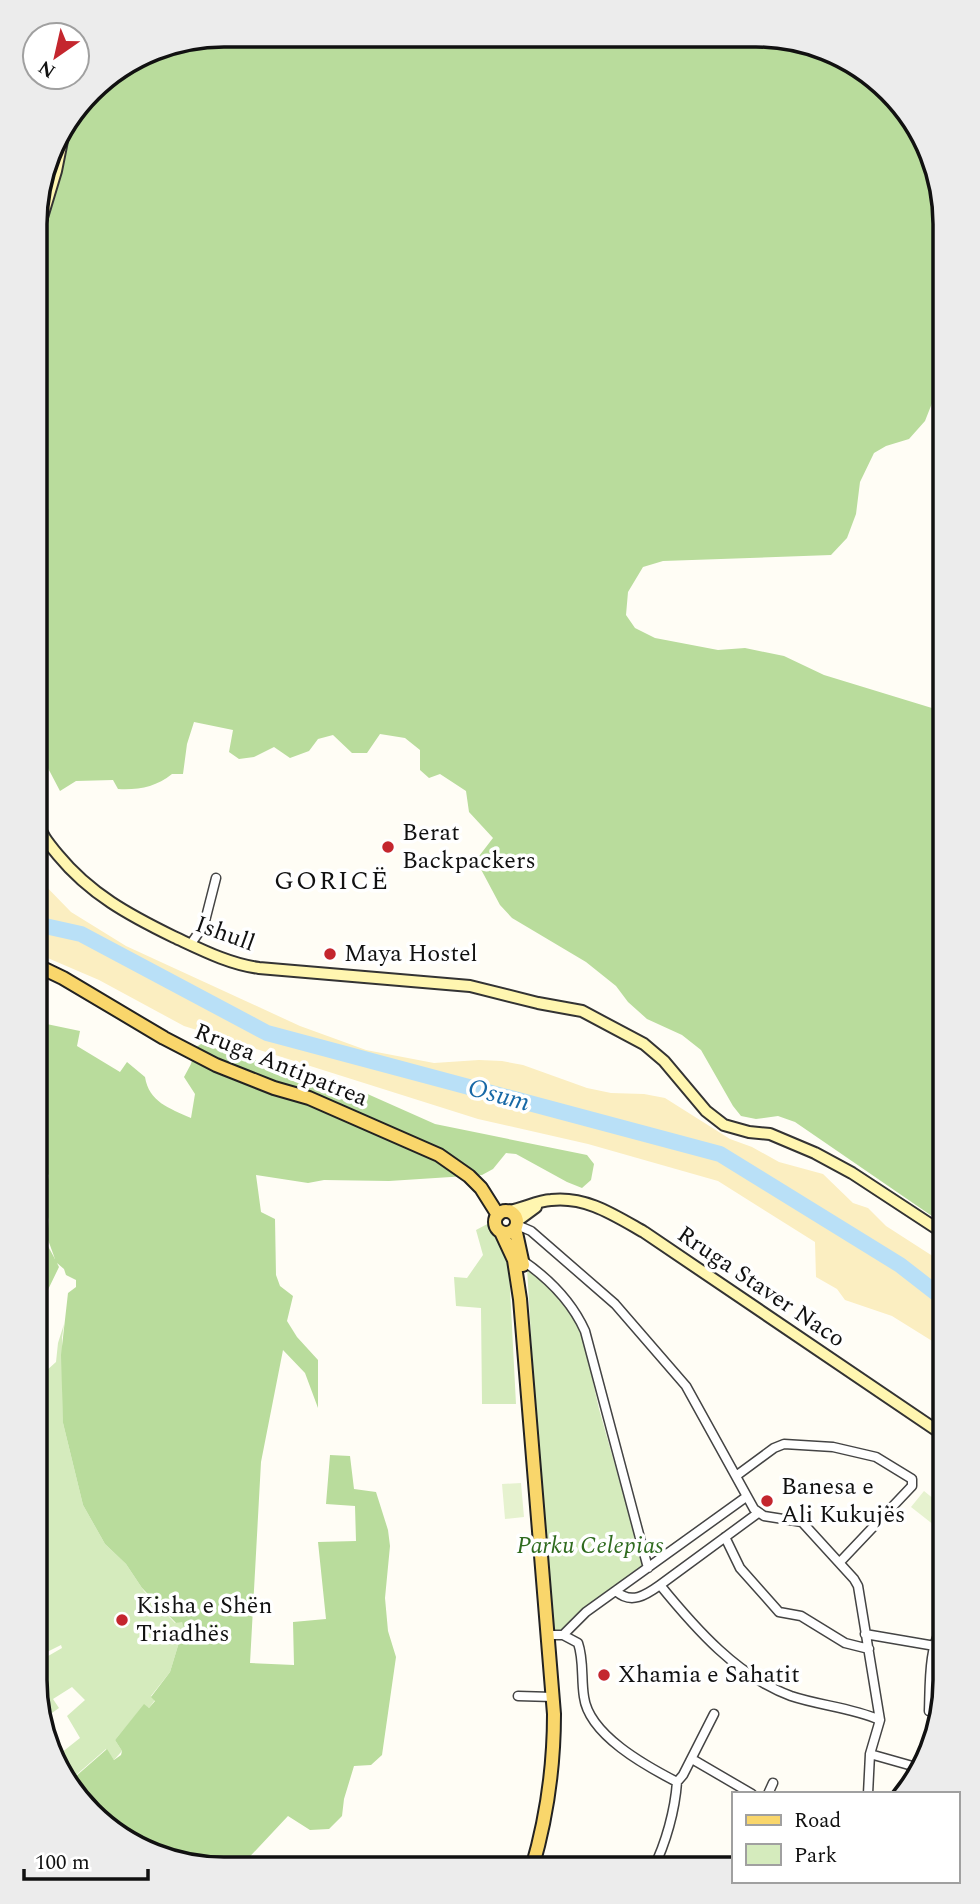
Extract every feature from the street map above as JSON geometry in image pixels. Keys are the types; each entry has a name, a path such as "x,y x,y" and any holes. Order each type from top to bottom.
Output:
{"main road":[{"name":"Rruga Antipatrea","path":"47,970 216,1065 263,1084 309,1098 439,1155 469,1176 503,1213 514,1214 522,1260 530,1355 527,1373"},
{"name":"Rruga Antipatrea","path":"503,1213 496,1225 510,1248 516,1270 553,1697 552,1777 534,1857"},
{"path":"502,1231 508,1233 516,1225"}],"street":[{"name":"Ishull","path":"47,841 86,886 125,913 190,945 243,966 437,983 490,990 538,1003 573,1007 614,1027 655,1053 706,1111 724,1125 770,1134 815,1153 852,1173 932,1226"},
{"path":"190,945 204,925 216,877"},
{"path":"544,1201 516,1225 531,1231 631,1321 686,1386 746,1497 758,1513 802,1522 840,1562 858,1587 880,1720 870,1754 868,1792"},
{"name":"Rruga Staver Naco","path":"503,1213 544,1201 577,1201 601,1207 932,1427"},
{"path":"522,1260 544,1276 575,1312 585,1331 648,1568"},
{"path":"736,1476 774,1448 784,1444 833,1447 876,1457 912,1479 912,1486 840,1562"},
{"path":"563,1635 575,1621 746,1497"},
{"path":"616,1591 621,1596 638,1598 660,1585 758,1513"},
{"path":"725,1537 740,1568 779,1612 801,1615 845,1643 869,1649"},
{"path":"660,1585 689,1619 753,1677 791,1696 839,1706 880,1720"},
{"path":"864,1634 932,1645"},
{"path":"549,1635 563,1635 578,1643 584,1698 593,1721 600,1730 635,1757 677,1782"},
{"path":"929,1712 932,1663"},
{"path":"518,1696 553,1697"},
{"path":"657,1857 676,1798 677,1782 692,1759 714,1714"},
{"path":"870,1754 910,1765"},
{"path":"692,1759 749,1792"},
{"path":"769,1792 774,1783"}],"green space":[{"path":"224,47 756,47 790,51 834,66 854,77 889,108 914,146 927,179 931,201 933,401 925,421 909,439 874,453 860,482 856,514 847,538 831,555 663,561 643,567 628,592 626,615 635,628 655,638 718,650 745,648 784,656 824,675 933,708 932,1216 795,1122 778,1116 756,1119 741,1116 701,1050 682,1035 647,1019 628,1002 616,986 586,962 512,918 500,905 476,860 493,838 469,812 466,791 440,774 429,778 420,770 420,750 405,738 380,734 367,753 352,753 333,735 318,739 309,751 290,758 274,747 254,757 239,759 229,752 233,730 194,722 187,744 183,774 172,774 160,782 140,788 118,789 113,780 76,781 60,791 47,766 47,224 53,179 61,157 77,126 108,91 136,71 167,57"},
{"path":"47,1024 80,1031 77,1046 120,1072 127,1062 145,1077 151,1093 161,1103 191,1118 195,1094 184,1077 195,1048 201,1044 363,1092 435,1124 587,1155 594,1164 591,1180 582,1188 516,1154 506,1153 493,1169 482,1175 389,1181 324,1180 308,1183 256,1175 261,1212 275,1219 276,1275 280,1286 293,1296 287,1321 297,1337 318,1360 318,1408 305,1373 283,1350 261,1462 250,1663 294,1665 293,1622 326,1619 318,1542 356,1541 355,1506 326,1504 330,1455 350,1456 354,1489 376,1492 390,1546 385,1598 388,1631 396,1657 382,1755 371,1765 354,1766 342,1816 329,1829 310,1830 288,1816 249,1857 224,1857 179,1851 136,1833 117,1820 99,1805 76,1776 107,1749 114,1760 121,1755 122,1751 115,1740 144,1704 149,1708 155,1701 151,1697 170,1672 180,1639 186,1637 182,1622 176,1623 142,1588 126,1564 105,1544 83,1505 63,1423 61,1355 68,1293 76,1287 76,1280 66,1275 57,1263 59,1267 47,1292 47,1244 55,1259 47,1237"},
{"path":"493,1221 509,1269 516,1404 482,1404 481,1308 456,1306 454,1277 467,1278 483,1255 476,1230"},
{"name":"Parku Celepias","path":"527,1268 542,1278 575,1319 585,1346 599,1409 644,1567 573,1617 562,1630 552,1631 530,1377 533,1369"},
{"path":"64,1324 63,1423 83,1505 105,1544 126,1564 144,1591 175,1623 182,1621 186,1637 180,1639 170,1672 151,1696 155,1700 149,1708 144,1705 115,1740 122,1751 114,1760 106,1749 76,1775 63,1751 80,1738 67,1716 85,1700 72,1687 53,1699 59,1708 51,1714 47,1680 47,1657 62,1648 61,1645 47,1652 47,1370 56,1362"},
{"path":"521,1483 524,1517 505,1519 502,1484"},
{"path":"924,1491 932,1498 932,1524 911,1507"}],"sand":[{"path":"47,887 71,912 126,946 300,1026 366,1050 434,1063 502,1061 523,1065 587,1088 665,1098 730,1139 752,1147 779,1162 823,1174 853,1203 868,1208 886,1226 932,1256 932,1341 892,1316 845,1300 837,1289 816,1277 815,1242 718,1181 588,1144 478,1119 184,1026 99,980 47,958"}],"waterway":[{"name":"Osum","path":"47,926 81,934 267,1033 720,1154 900,1265 932,1290"}],"place":[{"name":"Berat Backpackers","path":"388,847"},
{"name":"Maya Hostel","path":"330,954"},
{"name":"Banesa e Ali Kukujës","path":"767,1501"},
{"name":"Kisha e Shën Triadhës","path":"122,1620"},
{"name":"Xhamia e Sahatit","path":"604,1675"}],"district":[{"name":"GORICË","path":"332,881"}]}
